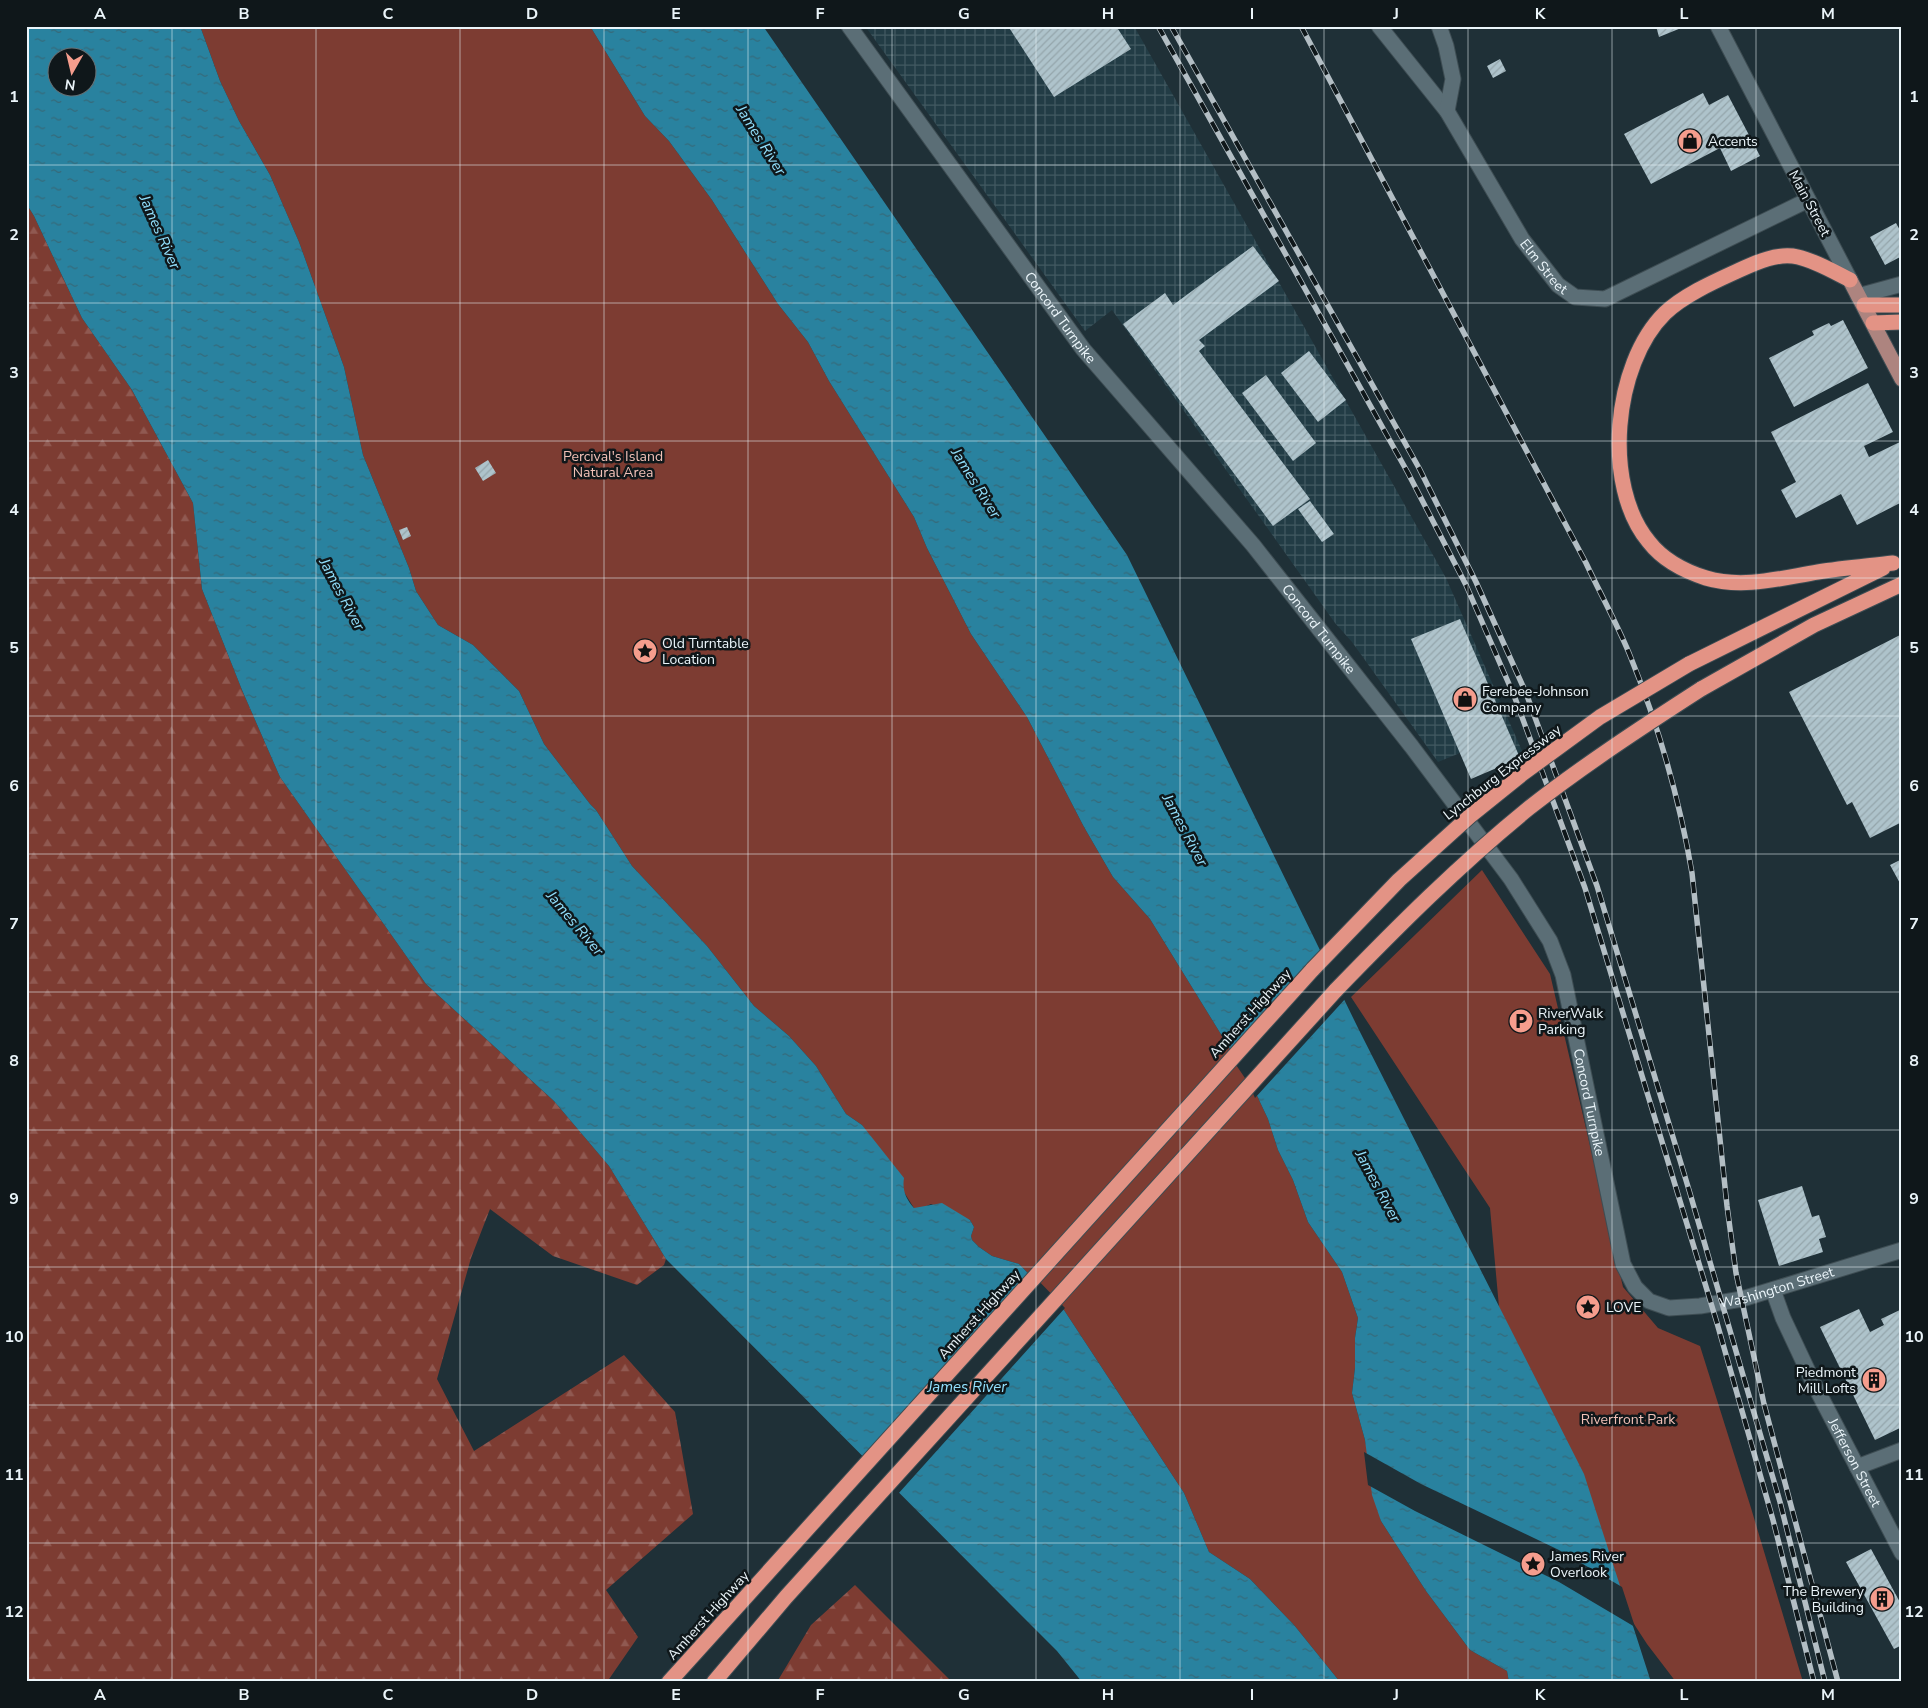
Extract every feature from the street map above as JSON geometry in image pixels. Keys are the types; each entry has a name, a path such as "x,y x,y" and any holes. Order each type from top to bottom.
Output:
{"highway":[{"path":"1850,280 1798,257 1778,257 1760,261 1726,276 1679,302 1664,314 1646,338 1630,373 1620,419 1621,474 1627,502 1637,524 1649,542 1662,556 1677,566 1707,578 1741,583 1766,582 1898,561"},
{"path":"1861,301 1902,305"},
{"path":"1873,322 1902,322"},
{"name":"Lynchburg Expressway","path":"1313,969 1399,880 1470,816 1522,774 1600,717 1689,664 1898,561"},
{"path":"714,1682 786,1597 1336,990 1409,915 1466,862 1529,808 1604,752 1701,689 1814,625 1902,584"},
{"name":"Amherst Highway","path":"669,1682 1313,969"}],"main road":[{"name":"Main Street","path":"1850,280 1902,379"}],"street":[{"name":"Concord Turnpike","path":"849,26 1083,350 1247,538 1290,592 1412,747 1511,879 1550,941 1563,975 1623,1264 1635,1287 1650,1301"},
{"name":"Elm Street","path":"1379,26 1447,111 1522,239 1558,285 1574,297 1605,298 1808,200"},
{"path":"1439,26 1446,46 1453,79 1447,111"},
{"name":"Main Street","path":"1721,27 1850,280"},
{"path":"1861,301 1902,284"},
{"name":"Washington Street","path":"1650,1301 1669,1308 1742,1299 1902,1250"},
{"name":"Jefferson Street","path":"1773,1290 1781,1314 1814,1384 1902,1553"},
{"path":"1857,1467 1902,1450"}],"shaded area":[{"path":"865,26 1134,26 1446,578 1523,753 1472,775 1460,753 1438,762 1352,642 1335,623 1112,310 1085,331"}],"green space":[{"name":"Percival's Island Natural Area","path":"200,26 590,26 645,116 669,141 712,200 778,304 808,342 829,381 914,517 927,548 971,634 1027,717 1084,827 1113,877 1150,919 1251,1083 1268,1119 1278,1150 1293,1180 1308,1222 1342,1272 1358,1318 1352,1393 1365,1440 1381,1521 1426,1591 1470,1650 1507,1671 1509,1682 1340,1682 1294,1625 1250,1579 1209,1552 1184,1493 1064,1310 1019,1264 992,1256 979,1247 972,1240 971,1236 974,1227 970,1220 931,1204 920,1209 914,1208 862,1125 846,1114 816,1066 789,1036 754,1006 707,946 632,866 596,810 544,744 519,691 473,645 438,625 416,591 409,568 363,455 344,367 299,242 270,175 239,121 220,81"},
{"path":"26,203 34,216 82,318 132,390 193,503 202,589 242,690 280,777 426,984 554,1101 609,1166 666,1259 664,1265 637,1285 553,1256 490,1209 471,1258 437,1379 474,1451 624,1355 675,1412 693,1514 606,1590 638,1637 607,1682 26,1682"},
{"name":"Riverfront Park","path":"1482,870 1550,974 1623,1287 1658,1328 1700,1346 1803,1682 1676,1682 1647,1644 1567,1521 1505,1373 1490,1208 1351,997"},
{"path":"855,1585 951,1682 777,1682 811,1625"}],"water":[{"name":"James River","path":"26,26 200,26 220,81 239,121 270,175 299,242 344,367 363,455 409,568 416,591 438,625 473,645 519,691 544,744 596,810 632,866 707,946 754,1006 789,1036 816,1066 846,1114 862,1125 904,1178 905,1194 914,1208 942,1203 970,1220 974,1227 971,1236 972,1240 979,1247 992,1256 1019,1264 1064,1310 1184,1493 1209,1552 1250,1579 1294,1625 1340,1682 1082,1682 1057,1651 666,1259 609,1166 554,1101 426,984 280,777 242,690 202,589 193,503 132,390 82,318 34,216 26,203"},
{"name":"James River","path":"590,26 763,26 1127,555 1359,1030 1584,1474 1651,1682 1509,1682 1507,1671 1470,1650 1426,1591 1381,1521 1372,1495 1365,1440 1352,1393 1358,1318 1342,1272 1308,1222 1293,1180 1278,1150 1268,1119 1251,1083 1150,919 1113,877 1084,827 1027,717 971,634 927,548 914,517 829,381 808,342 778,304 712,200 669,141 645,116"}],"pier":[{"path":"1322,950 1346,998 1255,1098 1249,1084 1228,1053"},
{"path":"1030,1272 1065,1308 898,1494 861,1458"},
{"path":"1364,1452 1421,1484 1559,1550 1622,1587 1635,1627 1559,1582 1415,1511 1368,1485"}],"building":[{"path":"1008,26 1116,26 1131,49 1054,97"},
{"path":"1656,26 1686,26 1659,37"},
{"path":"1500,59 1506,71 1493,78 1487,66"},
{"name":"Accents","path":"1703,93 1709,105 1728,95 1760,156 1731,171 1720,148 1651,184 1624,134"},
{"path":"1896,223 1902,234 1902,256 1885,265 1870,237"},
{"path":"1253,246 1279,281 1199,340 1205,346 1199,351 1310,499 1273,526 1123,324 1165,293 1173,305"},
{"path":"1843,320 1868,368 1794,407 1769,358 1814,335 1812,331 1829,323 1831,326"},
{"path":"1309,351 1346,400 1318,422 1281,373"},
{"path":"1266,375 1316,443 1293,461 1242,393"},
{"path":"1868,383 1893,432 1864,446 1869,457 1902,441 1902,502 1857,525 1841,494 1796,518 1781,490 1796,482 1771,432"},
{"path":"488,460 496,473 483,481 475,468"},
{"path":"1310,501 1334,534 1322,542 1298,509"},
{"path":"407,527 411,536 403,540 399,530"},
{"name":"Ferebee-Johnson Company","path":"1460,619 1520,758 1471,779 1411,639"},
{"path":"1902,634 1902,822 1870,838 1852,802 1847,805 1789,692"},
{"path":"1902,859 1902,887 1890,865"},
{"path":"1802,1186 1812,1217 1819,1215 1826,1237 1819,1239 1823,1252 1779,1266 1758,1200"},
{"name":"Piedmont Mill Lofts","path":"1859,1309 1870,1332 1884,1325 1881,1319 1902,1309 1902,1427 1875,1440 1820,1327"},
{"name":"The Brewery Building","path":"1871,1549 1902,1606 1902,1645 1894,1649 1846,1562"}],"railway":[{"path":"1158,26 1408,473 1466,585 1515,698 1585,888 1717,1323 1773,1520 1814,1682"},
{"path":"1171,26 1419,468 1476,582 1526,693 1597,886 1689,1190 1780,1502 1825,1682"},
{"path":"1301,26 1586,563 1629,653 1658,734 1681,817 1692,873 1727,1206 1736,1273 1764,1404 1838,1682"}],"place":[{"name":"Accents","path":"1690,141"},
{"name":"Old Turntable Location","path":"645,651"},
{"name":"Ferebee-Johnson Company","path":"1465,699"},
{"name":"RiverWalk Parking","path":"1521,1021"},
{"name":"LOVE","path":"1588,1307"},
{"name":"Piedmont Mill Lofts","path":"1874,1380"},
{"name":"James River Overlook","path":"1533,1564"},
{"name":"The Brewery Building","path":"1882,1599"}]}
